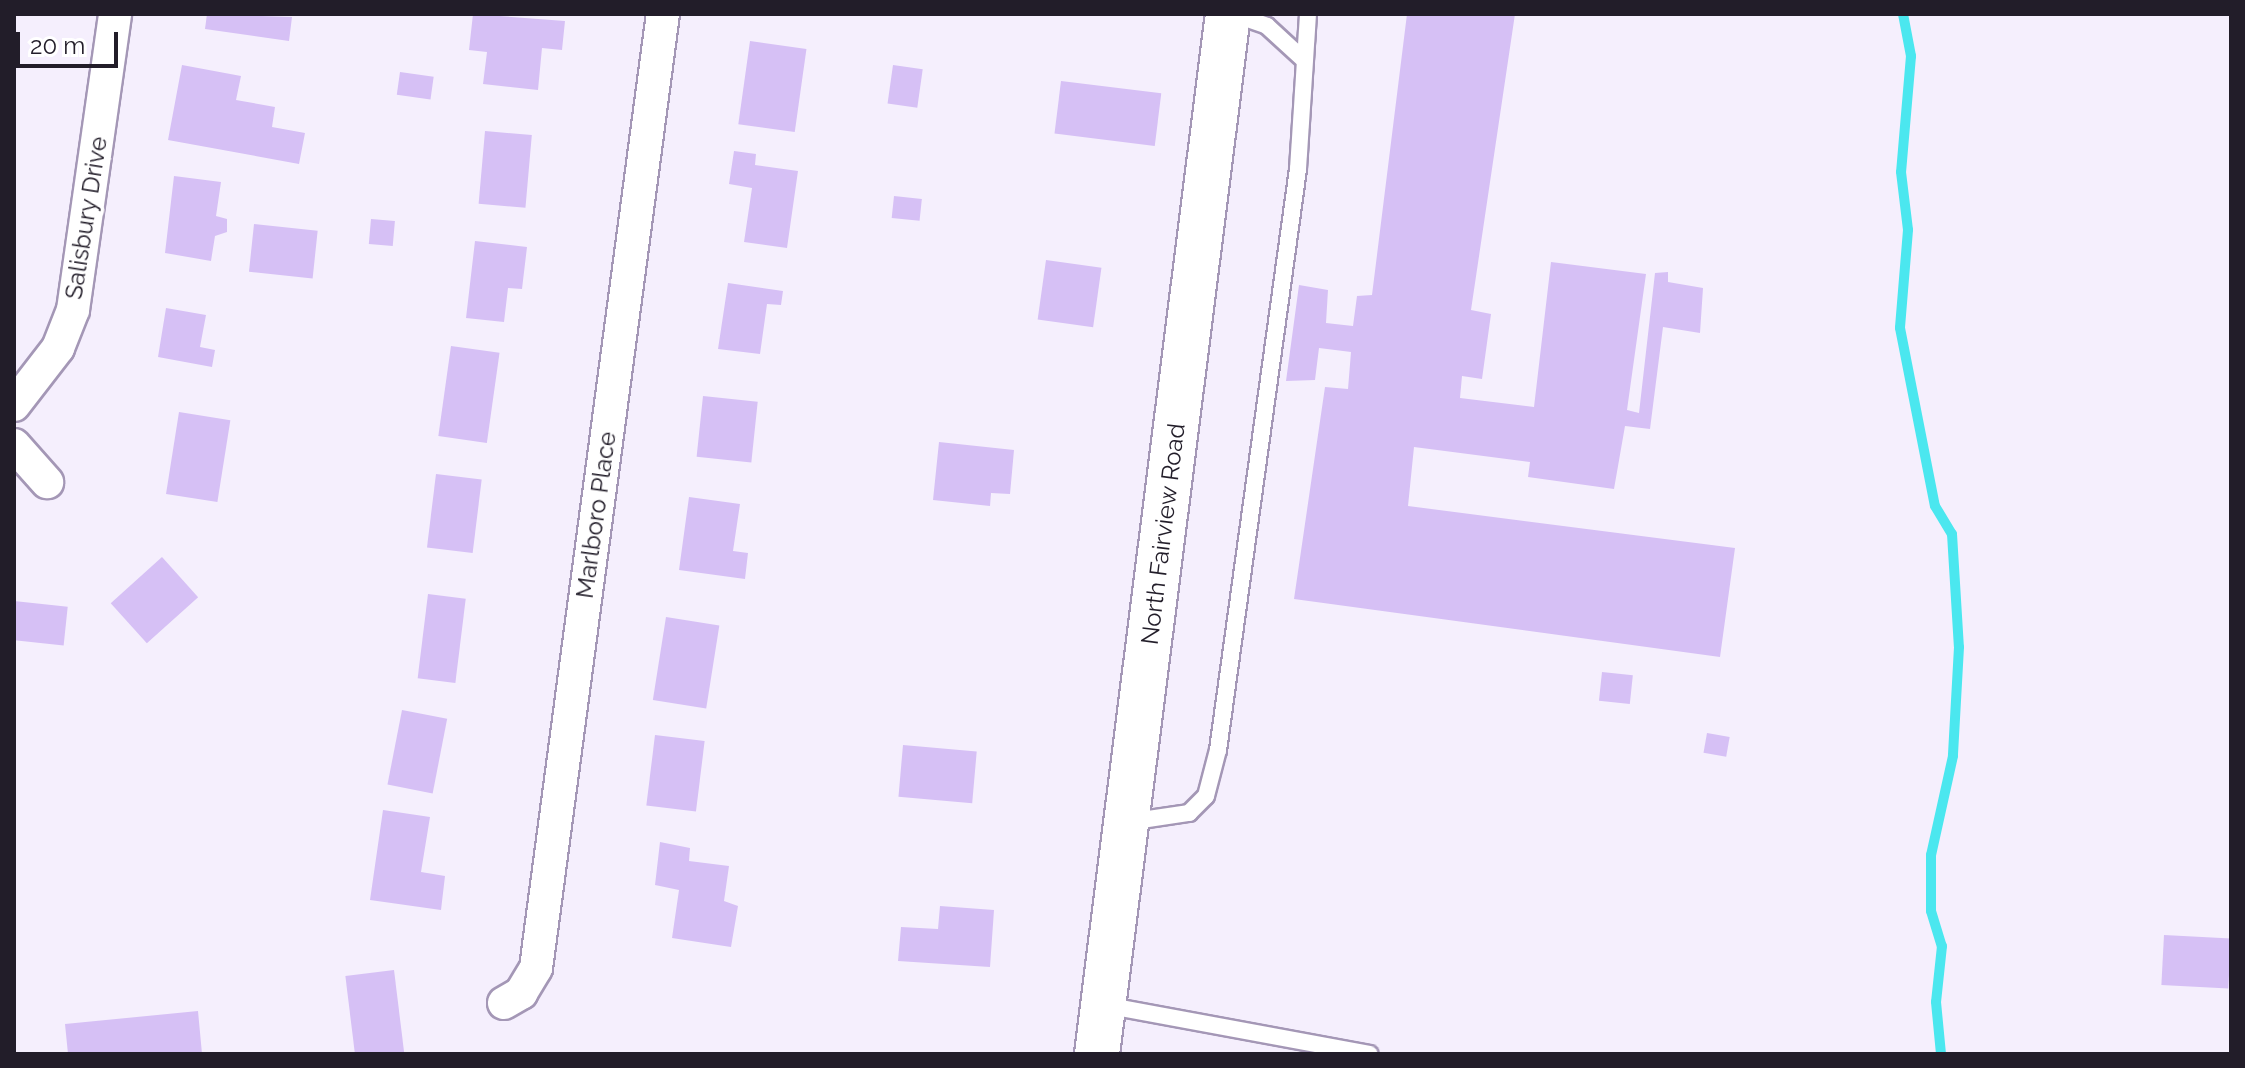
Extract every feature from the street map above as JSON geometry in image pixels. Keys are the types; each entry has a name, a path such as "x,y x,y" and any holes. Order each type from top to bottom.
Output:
{"main road":[{"name":"North Fairview Road","path":"1097,1054 1230,14"}],"street":[{"name":"Salisbury Drive","path":"14,405 58,348 73,310 115,14"},
{"name":"Marlboro Place","path":"504,1003 521,993 536,968 663,14"},
{"path":"14,445 47,482"}],"lane":[{"path":"1230,14 1267,26 1303,59"},
{"path":"1126,822 1189,813 1206,796 1218,750 1298,169 1308,14"},
{"path":"1103,1005 1369,1054"}],"building":[{"path":"207,14 292,17 289,41 205,29"},
{"path":"473,14 565,21 562,50 542,48 538,90 483,84 487,52 469,50"},
{"path":"1407,14 1515,14 1471,310 1491,314 1482,379 1462,376 1460,398 1534,407 1551,262 1646,274 1627,410 1639,413 1655,273 1668,272 1668,282 1703,288 1700,333 1663,327 1650,429 1625,426 1614,489 1528,477 1530,462 1414,447 1408,506 1735,548 1720,657 1294,599 1325,387 1348,389 1351,352 1319,348 1315,380 1286,381 1299,285 1328,290 1326,323 1353,326 1357,296 1372,295"},
{"path":"750,41 806,49 795,132 738,124"},
{"path":"182,65 241,76 236,100 275,107 272,127 305,133 299,164 168,140"},
{"path":"893,65 923,69 917,108 888,104"},
{"path":"400,72 434,77 430,100 397,95"},
{"path":"1061,81 1161,93 1155,146 1055,134"},
{"path":"485,131 532,135 525,208 479,204"},
{"path":"734,151 756,154 755,165 798,171 787,248 744,242 752,188 729,184"},
{"path":"174,176 221,182 216,216 227,219 227,232 215,236 211,261 165,253"},
{"path":"894,196 922,199 920,221 892,218"},
{"path":"371,219 395,221 393,246 369,244"},
{"path":"254,224 318,231 313,278 249,272"},
{"path":"475,241 527,247 522,289 508,288 504,322 466,318"},
{"path":"1046,260 1101,268 1093,327 1038,319"},
{"path":"728,283 783,291 781,305 767,304 760,354 718,349"},
{"path":"166,308 206,315 200,347 215,350 212,367 158,357"},
{"path":"451,346 500,353 487,443 438,436"},
{"path":"703,396 758,402 751,462 697,457"},
{"path":"179,412 230,420 217,502 166,494"},
{"path":"939,442 1014,450 1010,494 991,493 990,506 933,500"},
{"path":"436,474 482,480 473,553 427,547"},
{"path":"689,497 740,504 733,551 748,553 745,579 679,570"},
{"path":"162,557 198,597 147,643 111,603"},
{"path":"428,594 466,599 455,683 418,678"},
{"path":"14,601 68,607 64,645 14,640"},
{"path":"666,617 719,625 706,708 653,700"},
{"path":"1602,672 1633,675 1630,704 1599,701"},
{"path":"402,710 447,719 433,793 387,785"},
{"path":"1707,733 1730,737 1726,757 1704,753"},
{"path":"655,735 705,741 696,812 646,805"},
{"path":"903,745 977,751 972,803 898,797"},
{"path":"383,810 430,817 421,872 445,876 441,910 370,900"},
{"path":"660,842 690,848 689,861 729,866 724,901 738,906 731,947 672,938 679,890 655,885"},
{"path":"940,906 994,910 990,967 898,961 901,927 938,929"},
{"path":"2164,935 2231,939 2228,988 2161,985"},
{"path":"394,970 404,1053 355,1054 345,976"},
{"path":"198,1011 202,1054 68,1054 65,1024"}],"waterway":[{"path":"1903,14 1911,56 1901,172 1908,230 1900,328 1935,506 1952,534 1959,647 1953,756 1931,855 1931,911 1942,946 1936,1002 1941,1054"}]}
